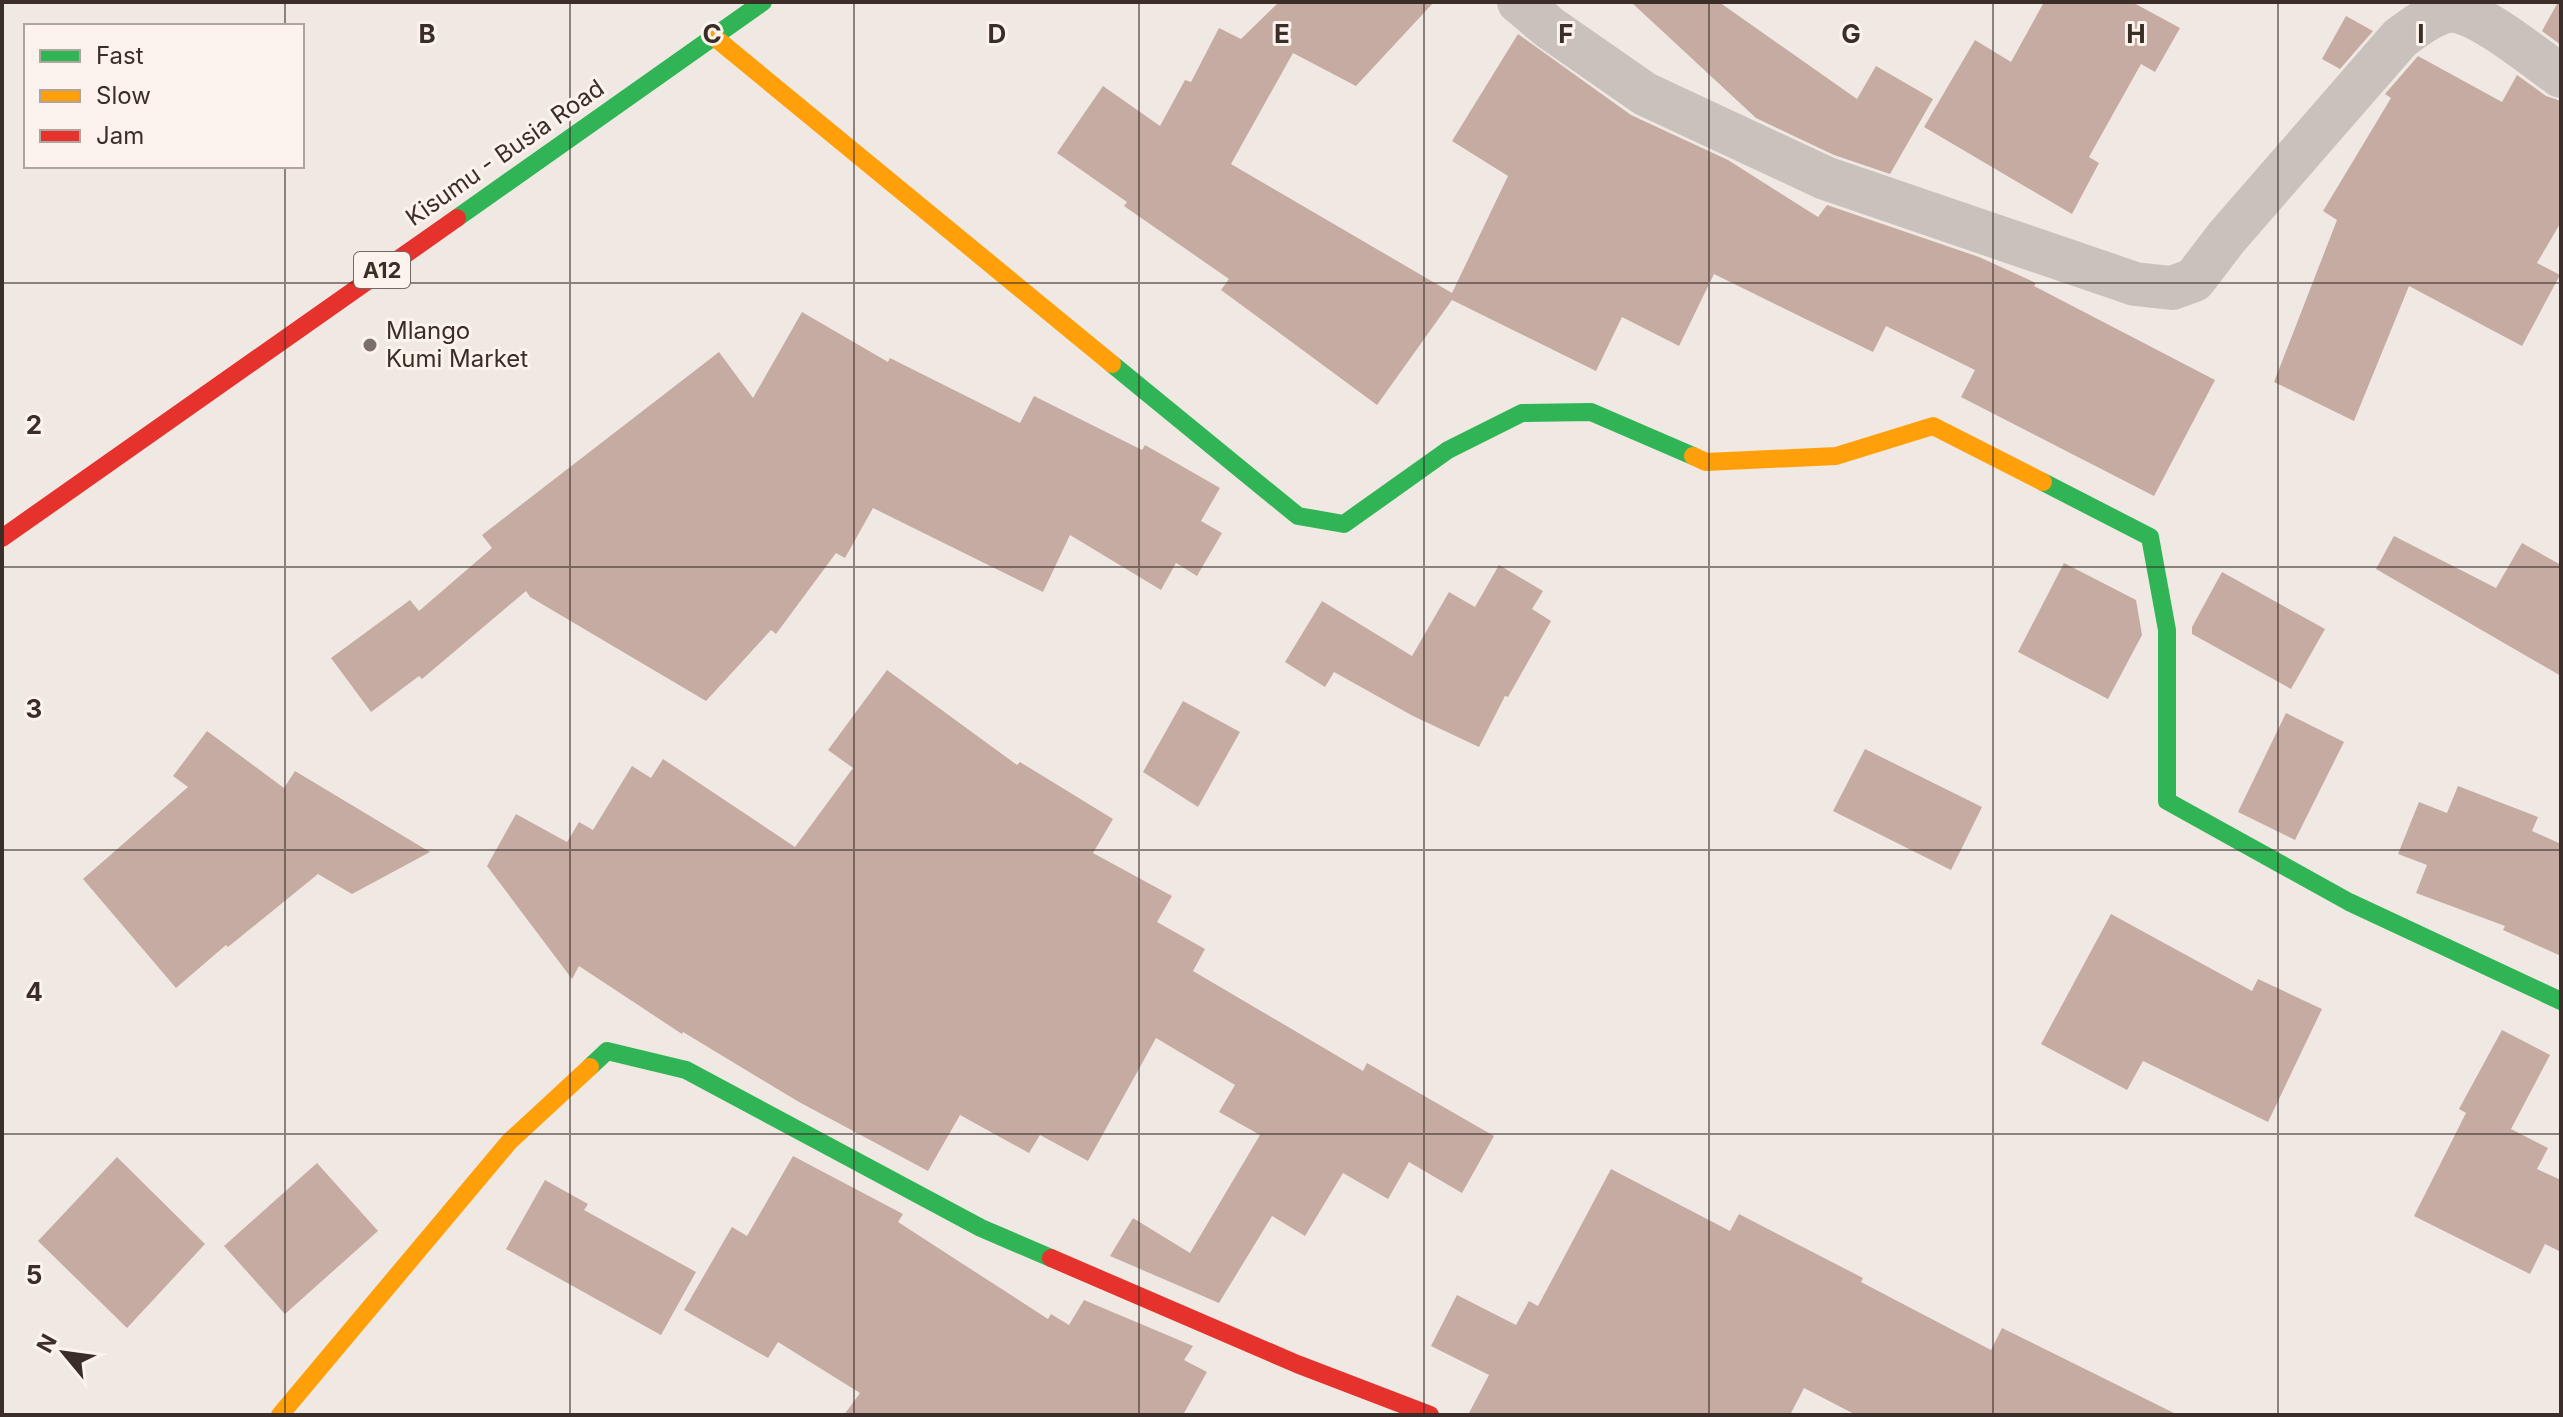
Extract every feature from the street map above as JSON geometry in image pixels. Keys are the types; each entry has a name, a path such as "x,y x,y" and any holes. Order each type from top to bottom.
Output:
{"main road":[{"name":"Kisumu - Busia Road","path":"2,538 763,2"},
{"path":"713,36 1298,516 1344,524 1448,450 1522,413 1591,412 1706,462 1836,456 1933,426 2150,537 2167,630 2167,801 2349,902 2561,1001"},
{"path":"280,1415 509,1142 607,1051 686,1070 981,1228 1297,1364 1430,1415"}],"street":[{"path":"1519,2 1550,28 1645,94 1825,178 2135,284 2172,288 2194,280 2226,238 2400,38 2425,21 2454,11 2483,22 2561,76"}],"building":[{"path":"1279,2 1434,2 1356,86 1293,53 1231,164 1452,293 1508,176 1452,141 1518,34 1631,115 1728,160 1818,217 1827,205 1979,257 2036,283 2034,286 2215,380 2154,496 1961,397 1975,370 1886,326 1873,352 1714,274 1679,346 1622,317 1596,371 1452,300 1377,405 1221,290 1229,279 1124,206 1127,202 1057,153 1103,86 1160,126 1185,80 1191,82 1219,28 1241,39"},
{"path":"1631,2 1719,2 1857,99 1876,66 1933,99 1890,174 1834,155 1756,118"},
{"path":"2044,2 2132,2 2180,28 2155,72 2141,64 2089,157 2099,163 2072,214 1924,127 1975,40 2011,62"},
{"path":"2558,2 2561,2 2561,45 2542,31"},
{"path":"2346,16 2373,31 2340,69 2322,59"},
{"path":"2418,56 2502,102 2517,75 2546,96 2561,101 2561,222 2537,263 2560,275 2522,346 2409,286 2354,421 2274,382 2337,220 2323,211 2391,98 2385,94"},
{"path":"802,312 888,362 890,358 1020,423 1034,396 1142,450 1145,445 1220,488 1201,521 1222,533 1197,576 1176,563 1161,590 1070,535 1043,592 873,508 845,558 836,553 776,634 771,630 706,701 530,597 526,591 422,679 419,676 371,712 331,658 410,600 419,611 492,548 482,535 719,352 753,398"},
{"path":"2394,536 2496,588 2522,543 2561,565 2561,676 2376,569"},
{"path":"2064,563 2136,600 2142,635 2108,699 2018,652"},
{"path":"1499,565 1543,591 1532,609 1551,621 1508,697 1505,696 1479,747 1413,716 1334,672 1325,687 1285,662 1322,601 1412,656 1449,592 1475,607"},
{"path":"2222,572 2325,629 2291,689 2192,634 2192,627"},
{"path":"887,670 1017,765 1020,762 1113,819 1093,853 1172,896 1157,922 1205,949 1193,971 1363,1071 1367,1063 1494,1136 1462,1193 1409,1162 1388,1199 1343,1173 1305,1236 1272,1216 1219,1303 1110,1256 1133,1218 1190,1253 1260,1135 1219,1112 1235,1085 1156,1038 1088,1161 1040,1135 1029,1153 960,1115 928,1171 799,1102 682,1034 579,966 572,979 487,866 516,814 567,842 579,822 593,830 632,766 651,778 663,759 795,847 853,768 828,750"},
{"path":"1183,701 1240,732 1198,807 1143,772"},
{"path":"2286,713 2344,742 2295,840 2238,812"},
{"path":"207,731 284,788 295,771 430,852 352,894 318,874 176,988 83,879 188,787 173,776"},
{"path":"1865,749 1982,807 1951,870 1833,811"},
{"path":"2458,786 2538,817 2532,831 2561,844 2561,956 2503,930 2505,926 2416,893 2427,865 2398,854 2419,802 2447,813"},
{"path":"2111,914 2252,991 2258,979 2322,1009 2268,1122 2143,1061 2127,1090 2041,1044"},
{"path":"2502,1030 2550,1055 2511,1129 2548,1148 2537,1169 2561,1180 2561,1252 2545,1244 2530,1274 2414,1216 2466,1113 2459,1109"},
{"path":"793,1156 903,1214 898,1222 1048,1319 1051,1314 1069,1325 1084,1300 1193,1346 1184,1360 1207,1372 1183,1415 844,1415 860,1393 778,1342 768,1358 684,1310 732,1227 747,1236"},
{"path":"117,1157 205,1244 127,1328 38,1241"},
{"path":"317,1163 378,1231 285,1314 224,1246"},
{"path":"1611,1169 1730,1231 1739,1214 1863,1278 1861,1282 1991,1350 2002,1328 2178,1415 1856,1415 1804,1388 1790,1415 1468,1415 1489,1375 1431,1346 1457,1295 1516,1325 1529,1301 1538,1306"},
{"path":"545,1180 588,1204 584,1210 696,1272 661,1335 506,1249"}],"traffic: fast":[{"path":"457,218 763,2"},
{"path":"1112,364 1298,516 1344,524 1448,450 1522,413 1591,412 1693,456"},
{"path":"2043,482 2150,537 2167,630 2167,801 2349,902 2561,1001"},
{"path":"590,1067 607,1051 686,1070 981,1228 1051,1258"}],"traffic: slow":[{"path":"713,36 1112,364"},
{"path":"1693,456 1706,462 1836,456 1933,426 2043,482"},
{"path":"280,1415 509,1142 590,1067"}],"traffic: jam":[{"path":"2,538 457,218"},
{"path":"1051,1258 1297,1364 1430,1415"}],"place":[{"name":"Mlango Kumi Market","path":"370,345"}]}
